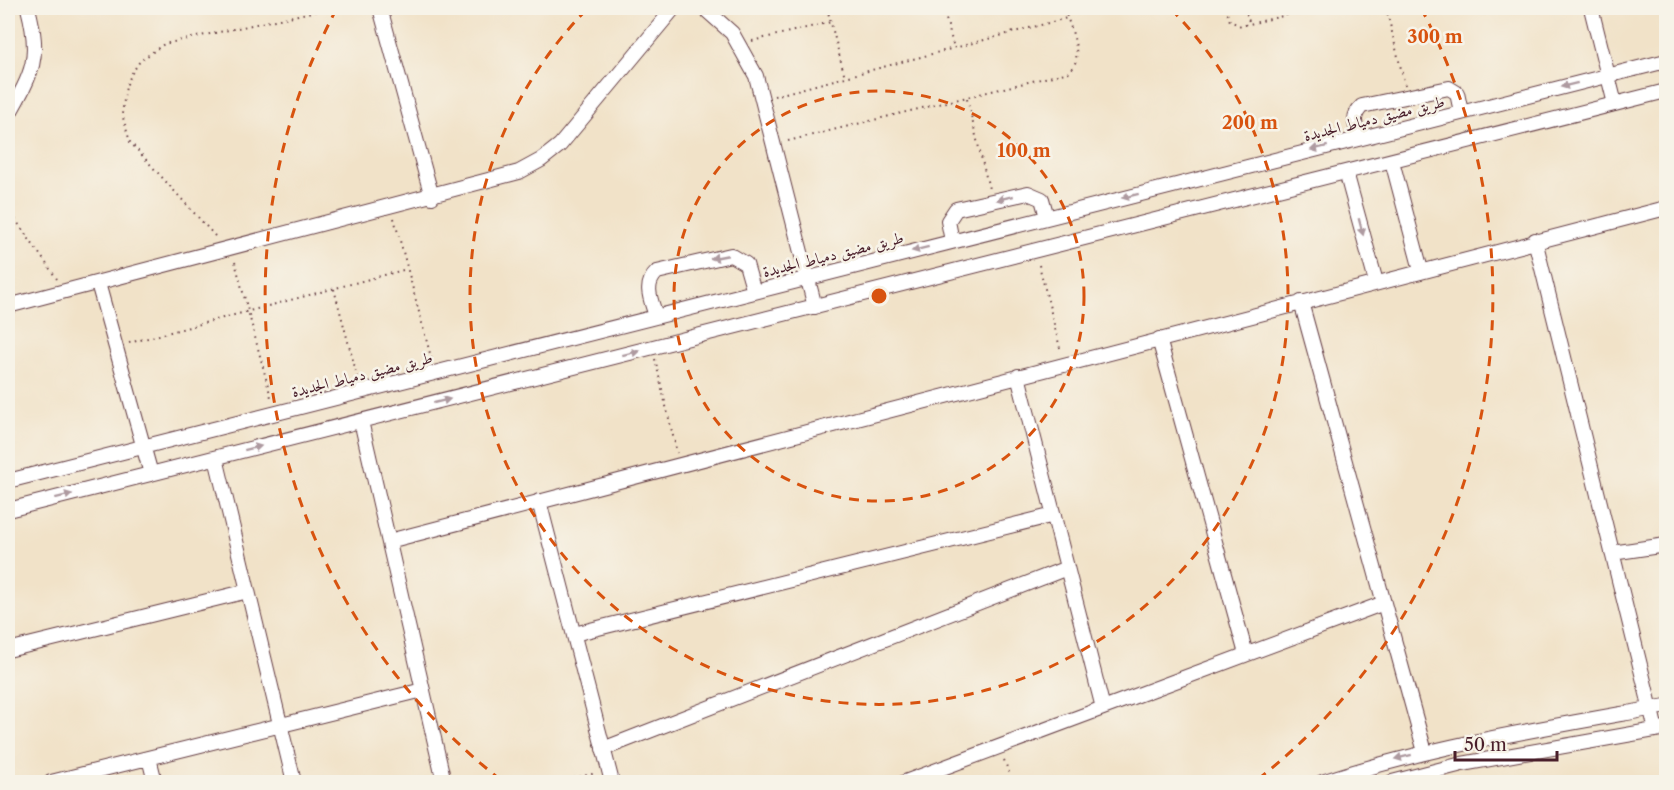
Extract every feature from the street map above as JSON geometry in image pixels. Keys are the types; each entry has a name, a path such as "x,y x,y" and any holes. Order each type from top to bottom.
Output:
{"street":[{"path":"8,116 28,79 34,58 35,36 28,8"},
{"path":"380,8 432,196"},
{"path":"8,306 507,177 530,167 551,153 568,135 674,8"},
{"path":"704,8 723,23 740,44 756,76 815,307"},
{"path":"1592,8 1615,104"},
{"name":"طريق مضيق دمياط الجديدة","path":"8,480 1666,61"},
{"path":"1359,138 1354,121 1359,108 1453,88 1461,112"},
{"path":"8,510 1666,91"},
{"path":"1392,161 1421,270"},
{"path":"1346,172 1376,282"},
{"path":"952,241 948,227 952,212 992,201 1033,193 1042,199 1047,217"},
{"path":"389,541 1535,240 1666,208"},
{"path":"1392,783 1462,764 1661,729 1650,709 1535,240"},
{"path":"656,316 648,289 650,279 657,272 731,255 746,264 754,292"},
{"path":"98,283 151,474"},
{"path":"1301,302 1425,752"},
{"path":"1159,339 1246,654"},
{"path":"1018,376 1103,708"},
{"path":"361,421 444,783"},
{"path":"216,458 294,783"},
{"path":"539,501 610,776"},
{"path":"574,634 1054,515"},
{"path":"1612,553 1666,545"},
{"path":"603,748 1067,568"},
{"path":"8,650 248,591"},
{"path":"905,783 1384,603"},
{"path":"51,783 423,690"},
{"path":"1322,783 1378,764 1425,752 1666,706"},
{"path":"148,758 155,783"}],"path":[{"path":"275,413 229,249 130,142 122,114 126,86 140,61 164,44 330,8"},
{"path":"827,8 845,77"},
{"path":"943,8 954,48"},
{"path":"773,145 1072,69 1077,57 1064,8"},
{"path":"1225,8 1233,24 1241,26 1316,8"},
{"path":"1245,8 1250,25"},
{"path":"1386,8 1408,96"},
{"path":"762,99 1066,18"},
{"path":"740,44 831,22"},
{"path":"967,97 992,201"},
{"path":"391,207 435,372"},
{"path":"8,209 66,291"},
{"path":"1036,251 1064,364"},
{"path":"116,346 407,269"},
{"path":"334,289 361,391"},
{"path":"652,348 680,465"},
{"path":"8,374 14,372"},
{"path":"998,747 1013,783"},
{"path":"556,783 610,776"}]}
